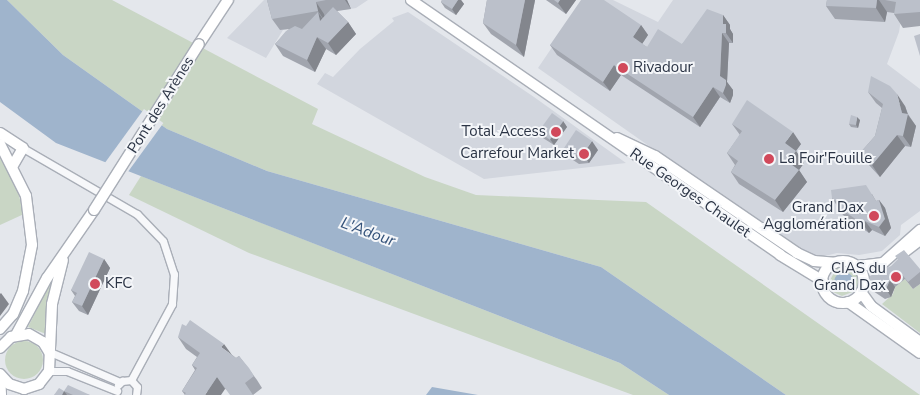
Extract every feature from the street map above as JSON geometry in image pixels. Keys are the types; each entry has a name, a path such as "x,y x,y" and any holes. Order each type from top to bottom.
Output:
{"main road":[{"name":"Pont des Arènes","path":"63,260 228,0"},
{"name":"Rue Georges Chaulet","path":"412,0 609,134 771,249 823,281"},
{"path":"0,133 23,148 13,165"},
{"name":"Rue Georges Chaulet","path":"609,134 648,152 797,253 814,261 835,263"},
{"path":"0,144 13,165 30,212 32,245 23,291 12,314 0,329"},
{"path":"920,230 883,263 858,266 849,262 835,263 829,267 823,281 825,291 832,299 848,302 920,353"},
{"path":"864,282 875,276 920,240"},
{"path":"0,347 16,335 47,278 63,260"},
{"path":"34,395 49,371 52,304 63,260"},
{"path":"848,302 861,292 864,282 858,266"},
{"path":"861,292 871,306 920,342"},
{"path":"16,335 37,337 50,352"},
{"path":"0,375 16,388 32,388 41,382"},
{"path":"0,375 1,395"}],"street":[{"path":"23,148 137,214 162,241 174,274 172,304 131,380"},
{"path":"50,352 120,382 131,380"},
{"path":"49,371 67,371 118,393 120,382"},
{"path":"131,380 137,387 136,394 145,395"}],"shaded area":[{"path":"264,0 368,0 356,8 324,13 326,23 283,30 266,58 227,38"},
{"path":"584,0 613,0 658,22 673,0 904,0 899,32 887,64 920,89 920,211 901,225 900,235 882,251 859,255 837,253 821,257 809,253 740,210 538,68"},
{"path":"408,12 534,97 626,163 484,179 317,84 325,73 333,77 360,49 394,21 392,18"}],"green space":[{"path":"7,0 112,0 318,109 312,124 425,177 476,195 646,202 920,395 786,395 601,267 267,171 167,129 63,55"},
{"path":"0,158 16,185 24,214 0,225"},
{"path":"141,176 620,363 669,395 633,395 249,253 129,195"},
{"path":"846,267 855,272 859,281 855,291 842,296 833,292 829,282 836,269","holes":["851,275 854,281 843,292 837,289 834,282"]},
{"path":"55,273 46,334 28,327"},
{"path":"905,279 913,289 920,284 920,333 882,304 893,294 895,286"},
{"path":"24,341 31,342 37,347 42,353 42,367 37,373 31,378 24,379 17,378 11,373 6,367 5,360 6,353 11,347 17,342"}],"water":[{"name":"L'Adour","path":"0,0 7,0 63,55 167,129 267,171 601,267 786,395 669,395 620,363 56,143 0,102"},
{"path":"844,272 851,275 854,282 851,289 844,292 837,289 834,282 837,275"},
{"path":"432,387 478,395 426,395"}],"pier":[{"path":"144,109 163,123 124,177 105,163"}],"building":[{"path":"267,0 326,0 316,2 318,11 272,19"},
{"path":"442,0 458,0 452,9 441,2"},
{"path":"487,0 525,0 516,45 483,23"},
{"path":"581,0 604,0 641,25 633,37 647,47 658,29 682,44 707,9 723,15 726,33 722,33 720,76 726,80 726,85 723,93 713,87 693,117 614,65 603,82 550,45"},
{"path":"827,0 877,0 876,8 826,6"},
{"path":"885,0 920,0 920,12 894,14 896,2"},
{"path":"333,7 348,22 328,43 317,37 307,60 275,44 286,31 295,26 302,29 318,12 320,21"},
{"path":"920,34 920,56 914,36"},
{"path":"871,76 890,86 897,94 902,113 908,114 903,136 897,135 872,165 860,153 875,136 883,104 868,92"},
{"name":"La Foir'Fouille","path":"747,100 793,132 785,143 796,151 788,162 799,170 775,200 731,172 738,161 727,153 742,131 732,124"},
{"path":"552,113 563,121 550,140 538,132"},
{"path":"851,115 857,117 856,125 849,124"},
{"path":"576,130 592,141 583,154 573,155 564,148"},
{"path":"866,185 876,201 879,200 885,219 879,227 865,221 863,224 836,206 839,203 832,198 831,190"},
{"path":"904,250 920,269 920,272 908,282 900,272 890,280 886,289 879,291 868,284 870,276 891,266 898,259 895,256"},
{"path":"89,252 104,259 82,306 72,302 77,293 71,290"},
{"path":"190,320 224,344 221,347 236,358 239,356 254,376 245,383 253,395 230,395 217,377 205,395 184,395 186,393 182,391 197,368 192,365 200,353 178,337 182,324 186,326"},
{"path":"68,385 90,395 73,395 64,391"},
{"path":"59,388 64,391 62,395 54,395"}],"place":[{"name":"Rivadour","path":"623,68"},
{"name":"Total Access","path":"556,132"},
{"name":"Carrefour Market","path":"584,154"},
{"name":"La Foir'Fouille","path":"769,159"},
{"name":"Grand Dax Agglomération","path":"874,216"},
{"name":"CIAS du Grand Dax","path":"896,277"},
{"name":"KFC","path":"95,284"}]}
